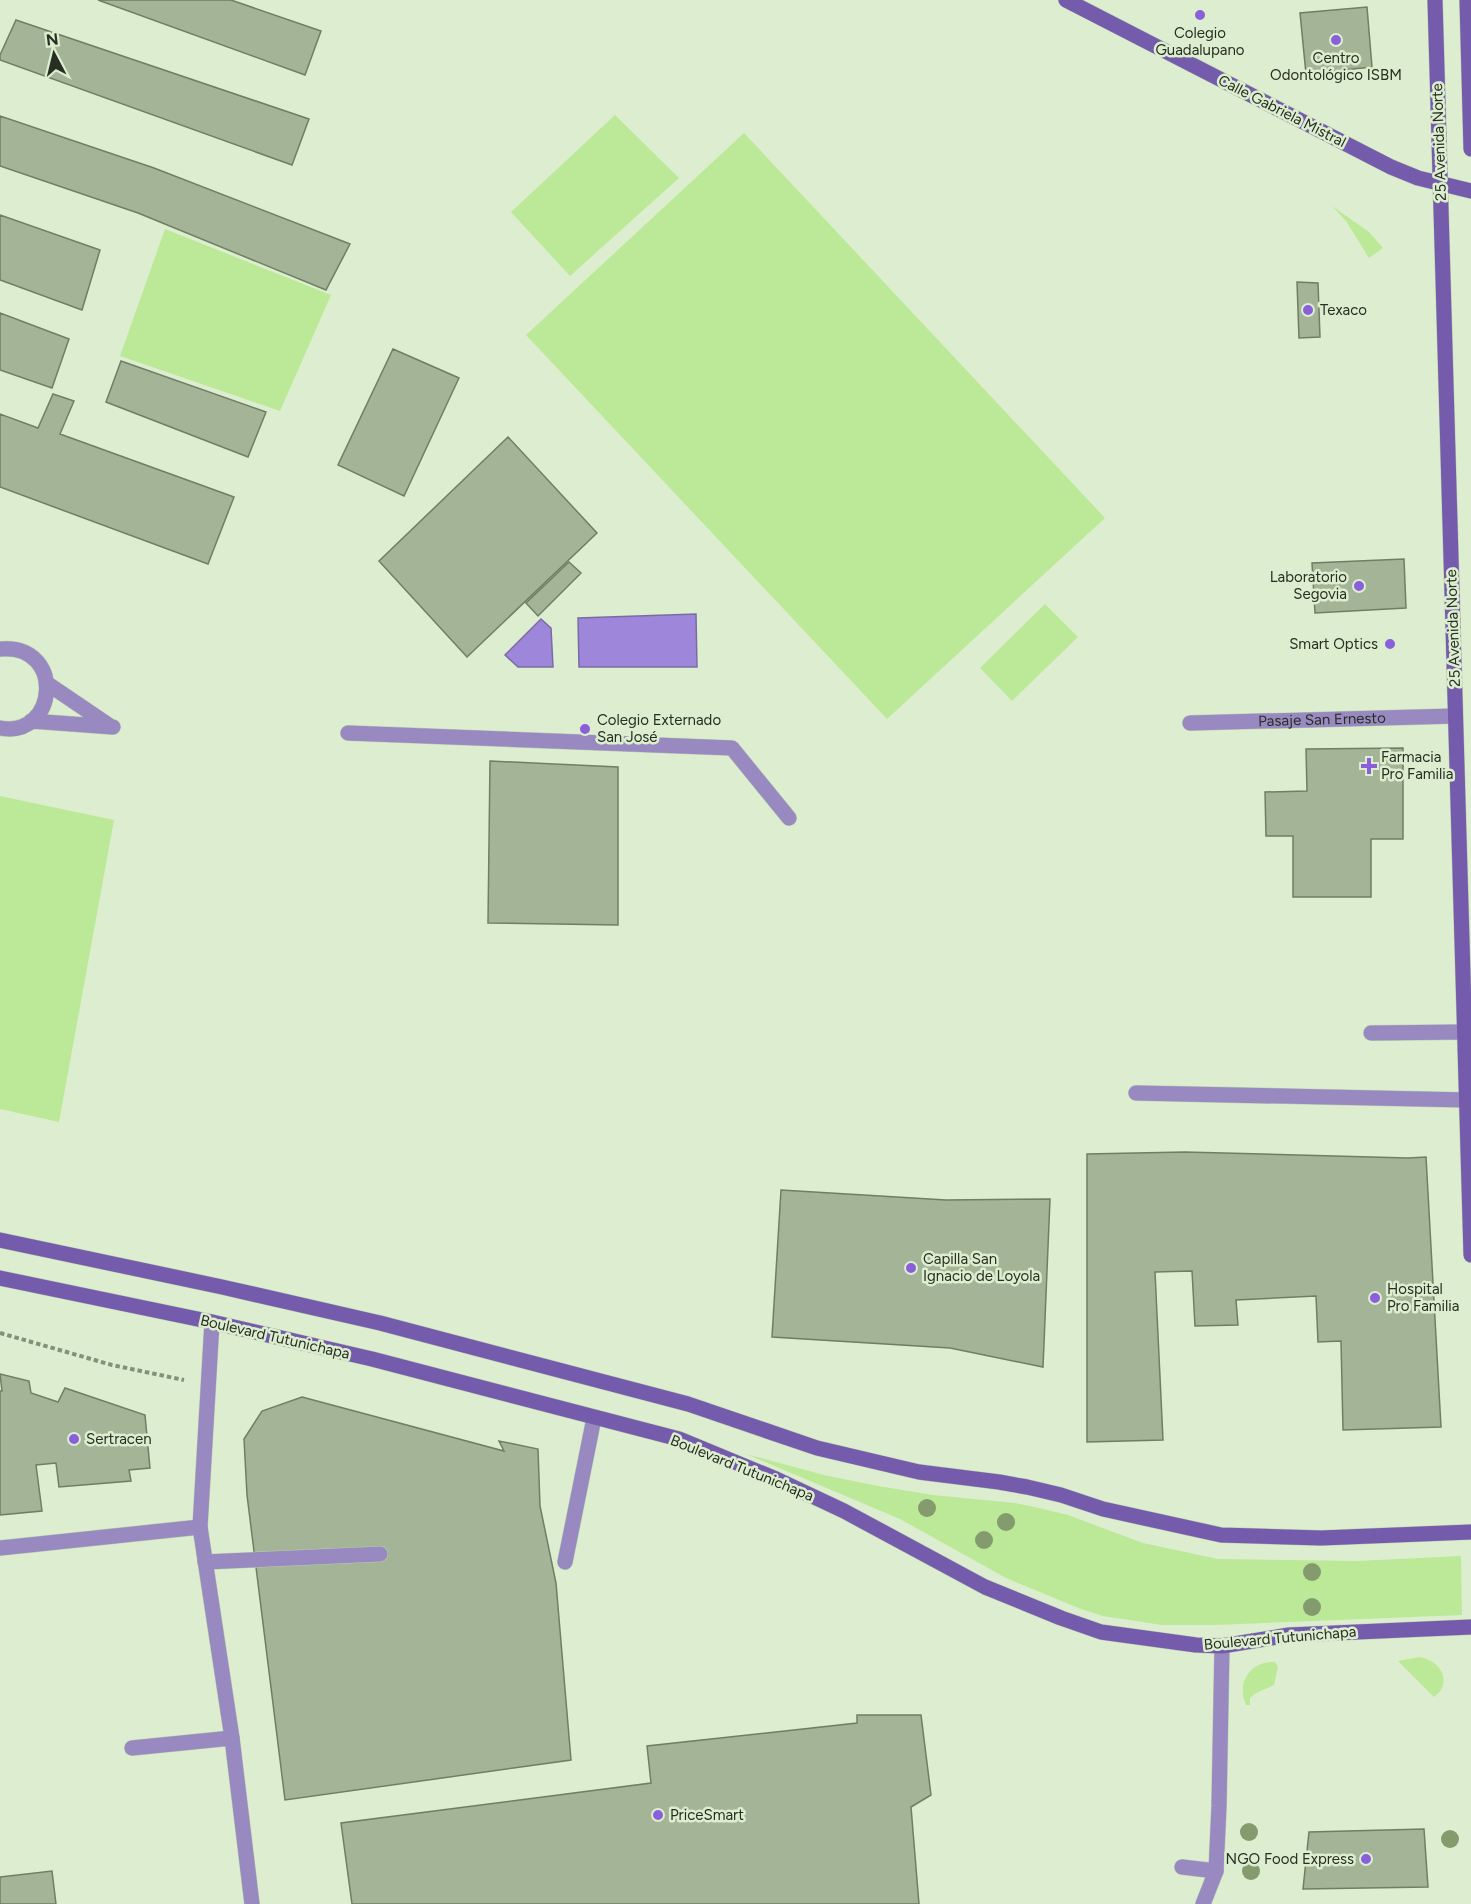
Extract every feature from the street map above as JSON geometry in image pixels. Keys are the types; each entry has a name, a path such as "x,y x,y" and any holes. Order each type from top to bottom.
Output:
{"main road":[{"name":"Calle Gabriela Mistral","path":"1066,0 1390,167 1418,178 1471,191"},
{"name":"25 Avenida Norte","path":"1435,0 1471,1255"},
{"path":"1467,0 1471,149"},
{"path":"0,1240 380,1323 688,1404 839,1454 919,1472 1027,1487 1103,1509 1221,1535 1321,1538 1471,1532"},
{"name":"Boulevard Tutunichapa","path":"0,1278 212,1322 372,1359 679,1439 776,1479 844,1511 985,1587 1101,1632 1177,1643 1222,1646 1289,1635 1471,1627"}],"street":[{"path":"0,649 11,648 25,652 36,660 44,671 48,684 47,698 41,711 31,721 18,727 0,728"},
{"path":"31,721 113,727 48,684"},
{"name":"Pasaje San Ernesto","path":"1190,723 1455,716"},
{"path":"348,734 732,748 789,818"},
{"path":"1371,1033 1465,1032"},
{"path":"1136,1093 1467,1100"},
{"path":"212,1322 200,1527 232,1738 252,1904"},
{"path":"565,1562 594,1418"},
{"path":"0,1548 200,1527"},
{"path":"205,1562 380,1554"},
{"path":"1203,1904 1215,1871 1219,1806 1222,1646"},
{"path":"132,1748 232,1738"},
{"path":"1182,1867 1215,1871"}],"path":[{"path":"0,1333 112,1365 208,1385"}],"green space":[{"path":"615,115 679,178 570,276 511,212"},
{"path":"744,133 1105,518 887,719 526,335"},
{"path":"1332,206 1369,232 1383,248 1369,258 1346,221"},
{"path":"165,229 331,295 280,411 120,356"},
{"path":"1045,604 1078,637 1012,701 980,668"},
{"path":"0,796 114,820 59,1122 0,1109"},
{"path":"746,1454 824,1475 878,1486 1039,1508 1068,1515 1143,1543 1218,1559 1357,1561 1461,1556 1462,1615 1215,1625 1162,1625 1103,1616 1006,1578 900,1519"},
{"path":"1419,1657 1433,1662 1442,1672 1443,1685 1434,1697 1398,1661"},
{"path":"1275,1662 1278,1667 1274,1685 1256,1693 1250,1698 1250,1705 1246,1705 1243,1689 1247,1675 1259,1665"}],"shaded area":[{"path":"696,614 697,667 579,667 578,618"},
{"path":"541,619 551,628 553,667 518,667 505,655"}],"building":[{"path":"98,0 231,0 321,31 305,75"},
{"name":"Centro Odontológico ISBM","path":"1367,7 1372,67 1306,74 1300,13"},
{"path":"16,20 309,119 292,165 0,60 0,55"},
{"path":"0,116 154,168 350,244 326,290 138,213 0,166"},
{"path":"0,215 100,250 82,310 0,280"},
{"name":"Texaco","path":"1297,282 1318,283 1320,337 1299,338"},
{"path":"0,313 69,339 52,388 0,370"},
{"path":"393,349 459,378 404,496 338,465"},
{"path":"121,361 266,412 248,457 106,402"},
{"path":"53,394 74,401 60,434 234,497 208,564 0,487 0,414 38,428"},
{"path":"508,437 597,533 467,657 379,561"},
{"name":"Laboratorio Segovia","path":"1404,559 1406,608 1315,613 1312,563"},
{"path":"569,562 581,573 538,616 526,603"},
{"path":"1403,748 1403,839 1371,839 1371,897 1293,897 1293,836 1266,836 1265,792 1307,791 1306,749"},
{"path":"490,761 618,767 618,925 488,923"},
{"name":"Hospital Pro Familia","path":"1185,1152 1426,1157 1441,1427 1343,1430 1341,1341 1318,1342 1316,1296 1236,1300 1238,1325 1195,1326 1192,1271 1155,1272 1163,1440 1087,1442 1087,1154"},
{"name":"Capilla San Ignacio de Loyola","path":"781,1190 946,1200 1050,1199 1043,1367 950,1348 772,1337"},
{"name":"Sertracen","path":"0,1374 29,1381 31,1393 58,1402 65,1388 145,1415 150,1468 129,1470 131,1481 59,1487 56,1463 36,1465 42,1511 0,1515 0,1391 2,1391"},
{"path":"302,1397 504,1451 499,1441 538,1449 540,1506 556,1583 571,1760 285,1800 247,1495 244,1439 262,1411"},
{"name":"PriceSmart","path":"857,1715 921,1715 931,1795 911,1807 919,1904 352,1904 341,1823 651,1783 647,1746 857,1723"},
{"name":"NGO Food Express","path":"1424,1829 1428,1887 1303,1889 1309,1832"},
{"path":"52,1871 56,1904 0,1904 0,1877"}],"place":[{"name":"Colegio Guadalupano","path":"1200,15"},
{"name":"Centro Odontológico ISBM","path":"1336,40"},
{"name":"Texaco","path":"1308,310"},
{"name":"Laboratorio Segovia","path":"1359,586"},
{"name":"Smart Optics","path":"1390,644"},
{"name":"Colegio Externado San José","path":"585,729"},
{"name":"Farmacia Pro Familia","path":"1369,766"},
{"name":"Capilla San Ignacio de Loyola","path":"911,1268"},
{"name":"Hospital Pro Familia","path":"1375,1298"},
{"name":"Sertracen","path":"74,1439"},
{"name":"PriceSmart","path":"658,1815"},
{"name":"NGO Food Express","path":"1366,1859"}]}
